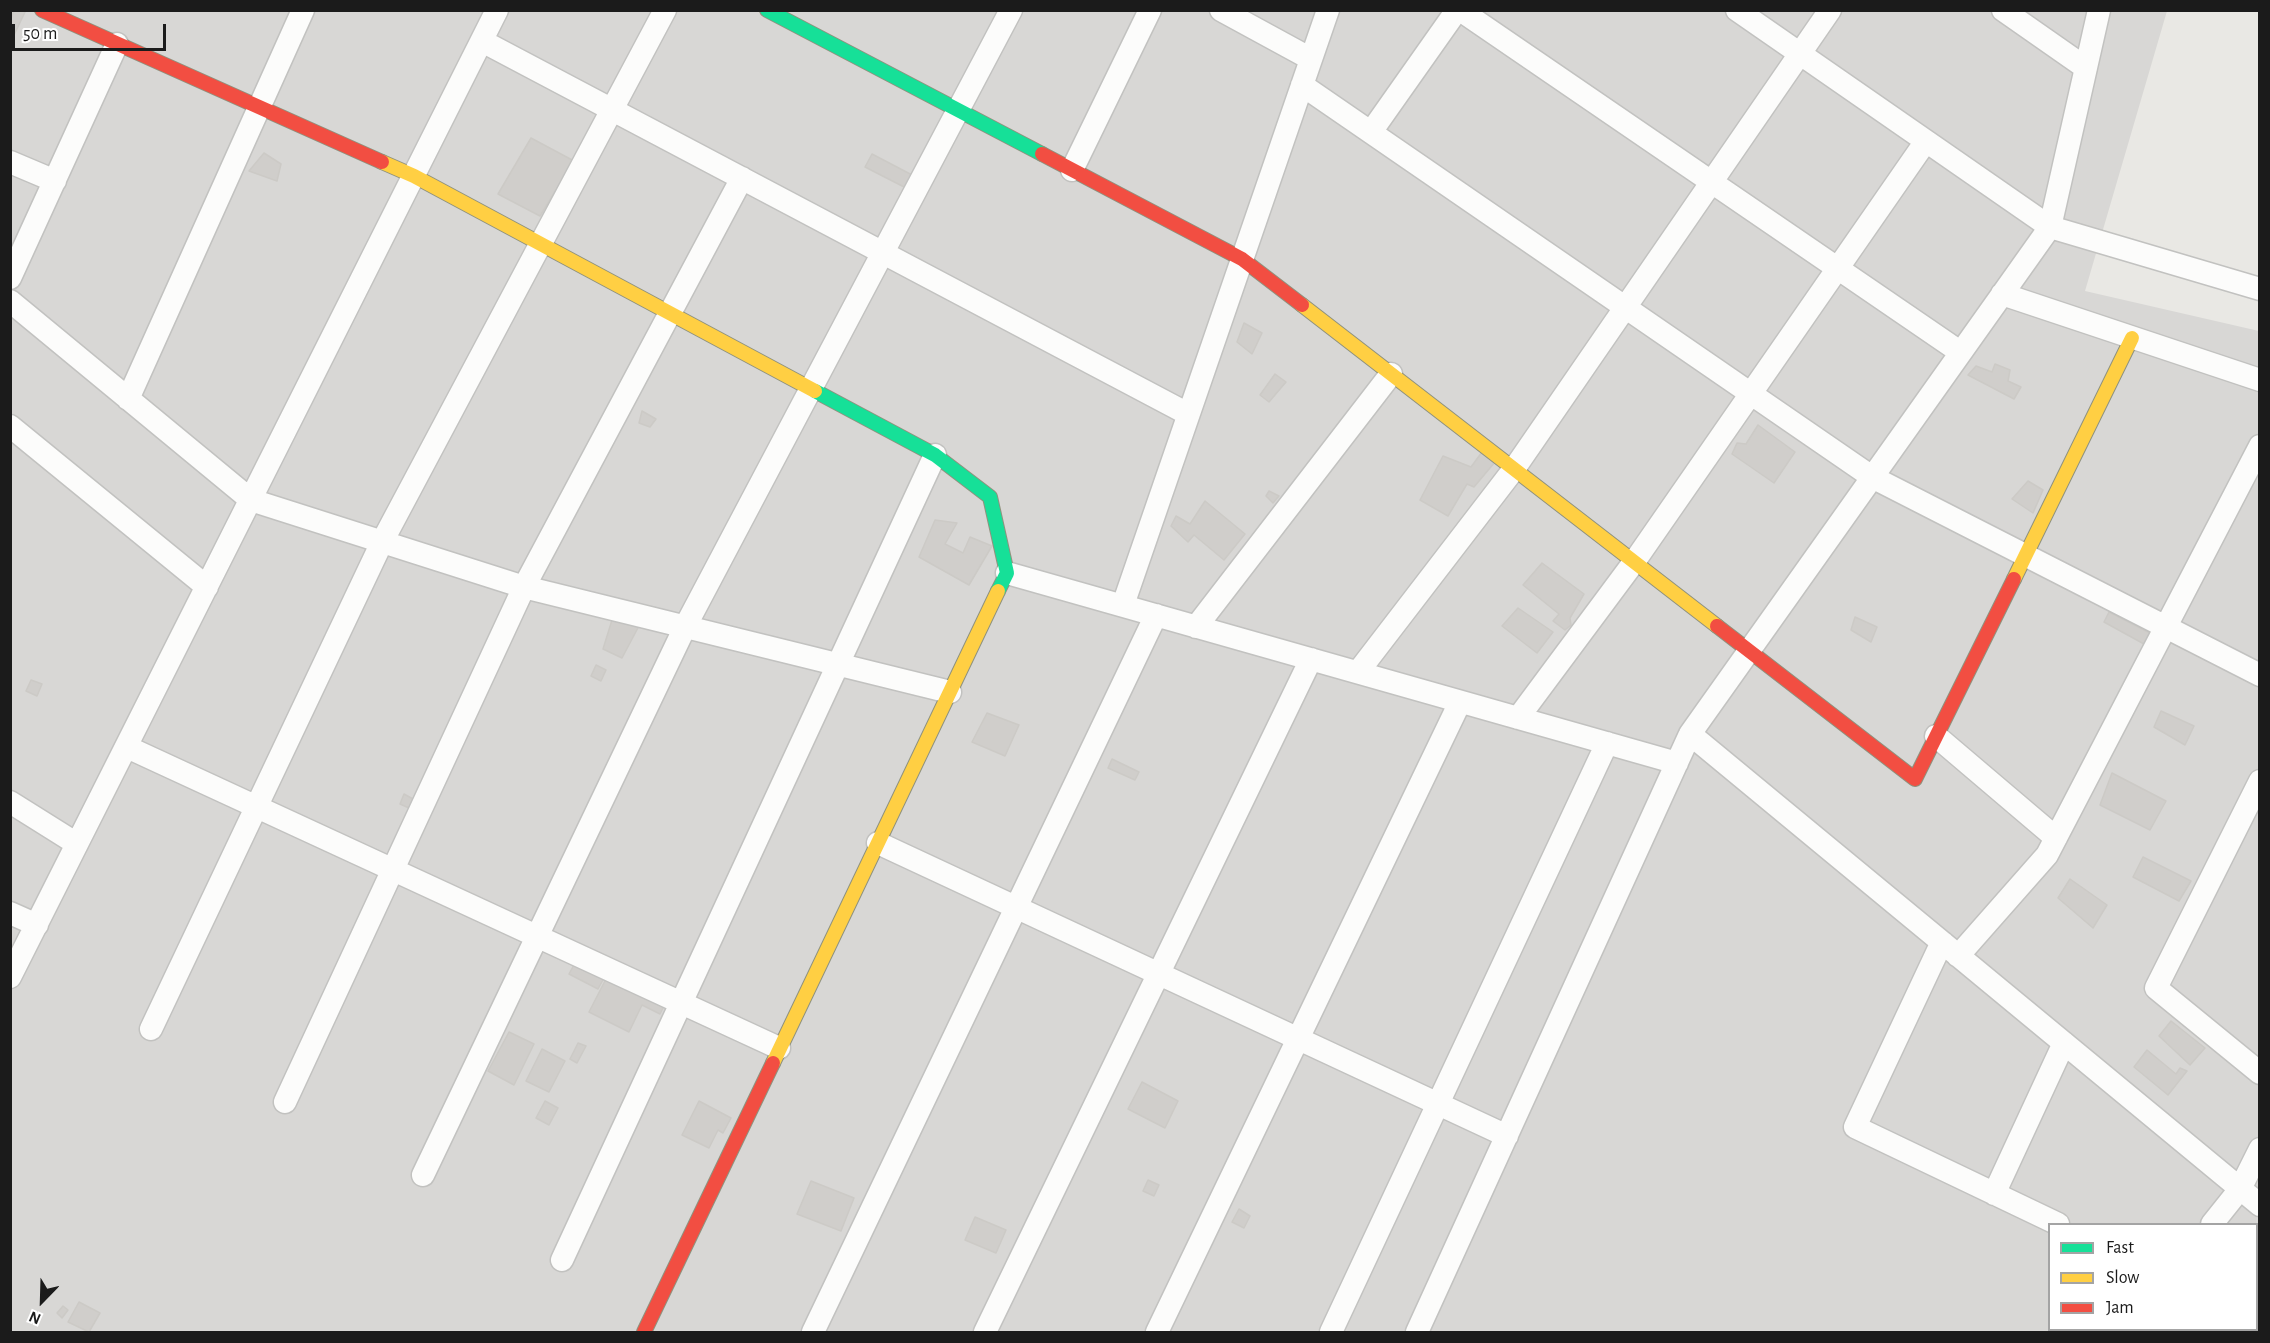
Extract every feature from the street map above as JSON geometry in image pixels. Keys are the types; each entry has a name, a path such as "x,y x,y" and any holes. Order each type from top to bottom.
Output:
{"street":[{"path":"42,10 414,176 935,455 990,497 1007,573 644,1332"},
{"path":"128,399 303,10"},
{"path":"10,977 497,10"},
{"path":"151,1029 382,542 665,10"},
{"path":"767,10 1242,259 1915,779 2132,338"},
{"path":"423,1175 685,627 1011,10"},
{"path":"1072,170 1150,10"},
{"path":"1221,10 1311,58"},
{"path":"1123,605 1328,10"},
{"path":"1371,132 1458,10 1960,352"},
{"path":"1737,10 2050,227 2259,290"},
{"path":"1358,672 1514,469 1830,10"},
{"path":"2003,10 2086,68"},
{"path":"1417,1332 1690,734 2050,227 2099,10"},
{"path":"482,41 1188,414"},
{"path":"10,278 117,44"},
{"path":"1302,84 1872,477 2259,675"},
{"path":"1518,718 1634,562 1926,141"},
{"path":"10,162 55,181"},
{"path":"285,1102 524,587 742,178"},
{"path":"2002,294 2259,380"},
{"path":"10,301 251,500 524,587 950,692"},
{"path":"1196,627 1390,374"},
{"path":"10,426 207,587"},
{"path":"2056,1223 1855,1127 1950,949 2047,855 2259,446"},
{"path":"562,1260 935,455"},
{"path":"1007,573 1677,763"},
{"path":"813,1332 1156,615"},
{"path":"985,1332 1311,659"},
{"path":"1157,1332 1460,702"},
{"path":"1690,734 2259,1205"},
{"path":"1936,736 2056,838"},
{"path":"1332,1332 1607,743"},
{"path":"127,747 779,1048"},
{"path":"2259,781 2156,988 2259,1073"},
{"path":"10,802 77,844"},
{"path":"878,843 1507,1136"},
{"path":"10,913 37,925"},
{"path":"1994,1194 2064,1043"},
{"path":"2213,1223 2240,1189 2259,1149"}],"shaded area":[{"path":"10,11 2167,11 2085,291 2259,331 2259,1332 11,1332"}],"building":[{"path":"14,10 26,10 14,35 10,33 10,21"},
{"path":"531,138 574,161 540,216 498,194"},
{"path":"264,153 281,164 277,181 249,171"},
{"path":"872,154 914,176 908,189 865,167"},
{"path":"1244,323 1262,333 1252,354 1237,342"},
{"path":"1995,364 2010,370 2008,381 2021,387 2014,399 1968,375 1976,366 1992,372"},
{"path":"1275,374 1286,382 1269,402 1260,395"},
{"path":"642,411 656,419 650,427 639,423"},
{"path":"1758,425 1795,452 1774,483 1732,454 1737,443 1746,444"},
{"path":"1482,452 1495,462 1474,487 1467,484 1448,516 1420,500 1443,456 1471,467"},
{"path":"2028,481 2043,490 2033,513 2012,499"},
{"path":"1269,491 1279,496 1273,503 1266,496"},
{"path":"1205,501 1245,534 1224,560 1194,535 1188,542 1171,526 1176,516 1190,524"},
{"path":"935,520 957,523 945,544 963,553 970,537 992,546 969,585 919,557"},
{"path":"1542,563 1584,594 1570,618 1571,625 1565,630 1553,621 1559,614 1523,585"},
{"path":"1518,608 1553,632 1537,653 1502,626"},
{"path":"2109,612 2150,633 2144,644 2104,622"},
{"path":"1855,617 1877,627 1871,642 1851,630"},
{"path":"612,620 640,624 622,658 603,649"},
{"path":"596,665 606,670 601,681 591,676"},
{"path":"31,680 42,684 37,696 26,691"},
{"path":"2161,711 2194,726 2185,745 2154,727"},
{"path":"987,713 1019,725 1005,756 972,742"},
{"path":"1112,759 1139,772 1135,780 1108,768"},
{"path":"2112,773 2166,801 2150,830 2100,805"},
{"path":"404,794 413,799 409,808 400,804"},
{"path":"2143,857 2191,881 2179,901 2133,877"},
{"path":"2070,879 2107,905 2093,928 2058,898"},
{"path":"575,963 604,978 598,989 569,974"},
{"path":"608,975 665,1004 660,1014 642,1005 629,1032 589,1012"},
{"path":"2171,1021 2205,1048 2190,1065 2159,1036"},
{"path":"509,1032 534,1044 514,1085 488,1071"},
{"path":"578,1043 586,1046 577,1063 570,1059"},
{"path":"542,1049 565,1061 549,1092 526,1081"},
{"path":"2147,1050 2176,1074 2180,1068 2187,1071 2168,1095 2134,1067"},
{"path":"1142,1082 1178,1101 1165,1128 1128,1109"},
{"path":"545,1101 558,1108 549,1125 536,1118"},
{"path":"699,1101 731,1118 723,1133 718,1130 709,1148 682,1135"},
{"path":"1148,1180 1159,1185 1154,1196 1143,1191"},
{"path":"811,1181 854,1198 841,1231 797,1214"},
{"path":"1239,1209 1250,1216 1244,1228 1232,1222"},
{"path":"975,1217 1006,1230 996,1253 965,1240"},
{"path":"79,1302 100,1313 89,1332 68,1322"},
{"path":"63,1306 68,1310 62,1318 57,1313"}],"traffic: fast":[{"path":"767,10 1042,154"},
{"path":"815,391 935,455 990,497 1007,573 998,591"}],"traffic: slow":[{"path":"382,162 414,176 815,391"},
{"path":"1302,305 1717,626"},
{"path":"2014,579 2132,338"},
{"path":"773,1063 998,591"}],"traffic: jam":[{"path":"42,10 382,162"},
{"path":"1042,154 1242,259 1302,305"},
{"path":"1717,626 1915,779 2014,579"},
{"path":"644,1332 773,1063"}]}
